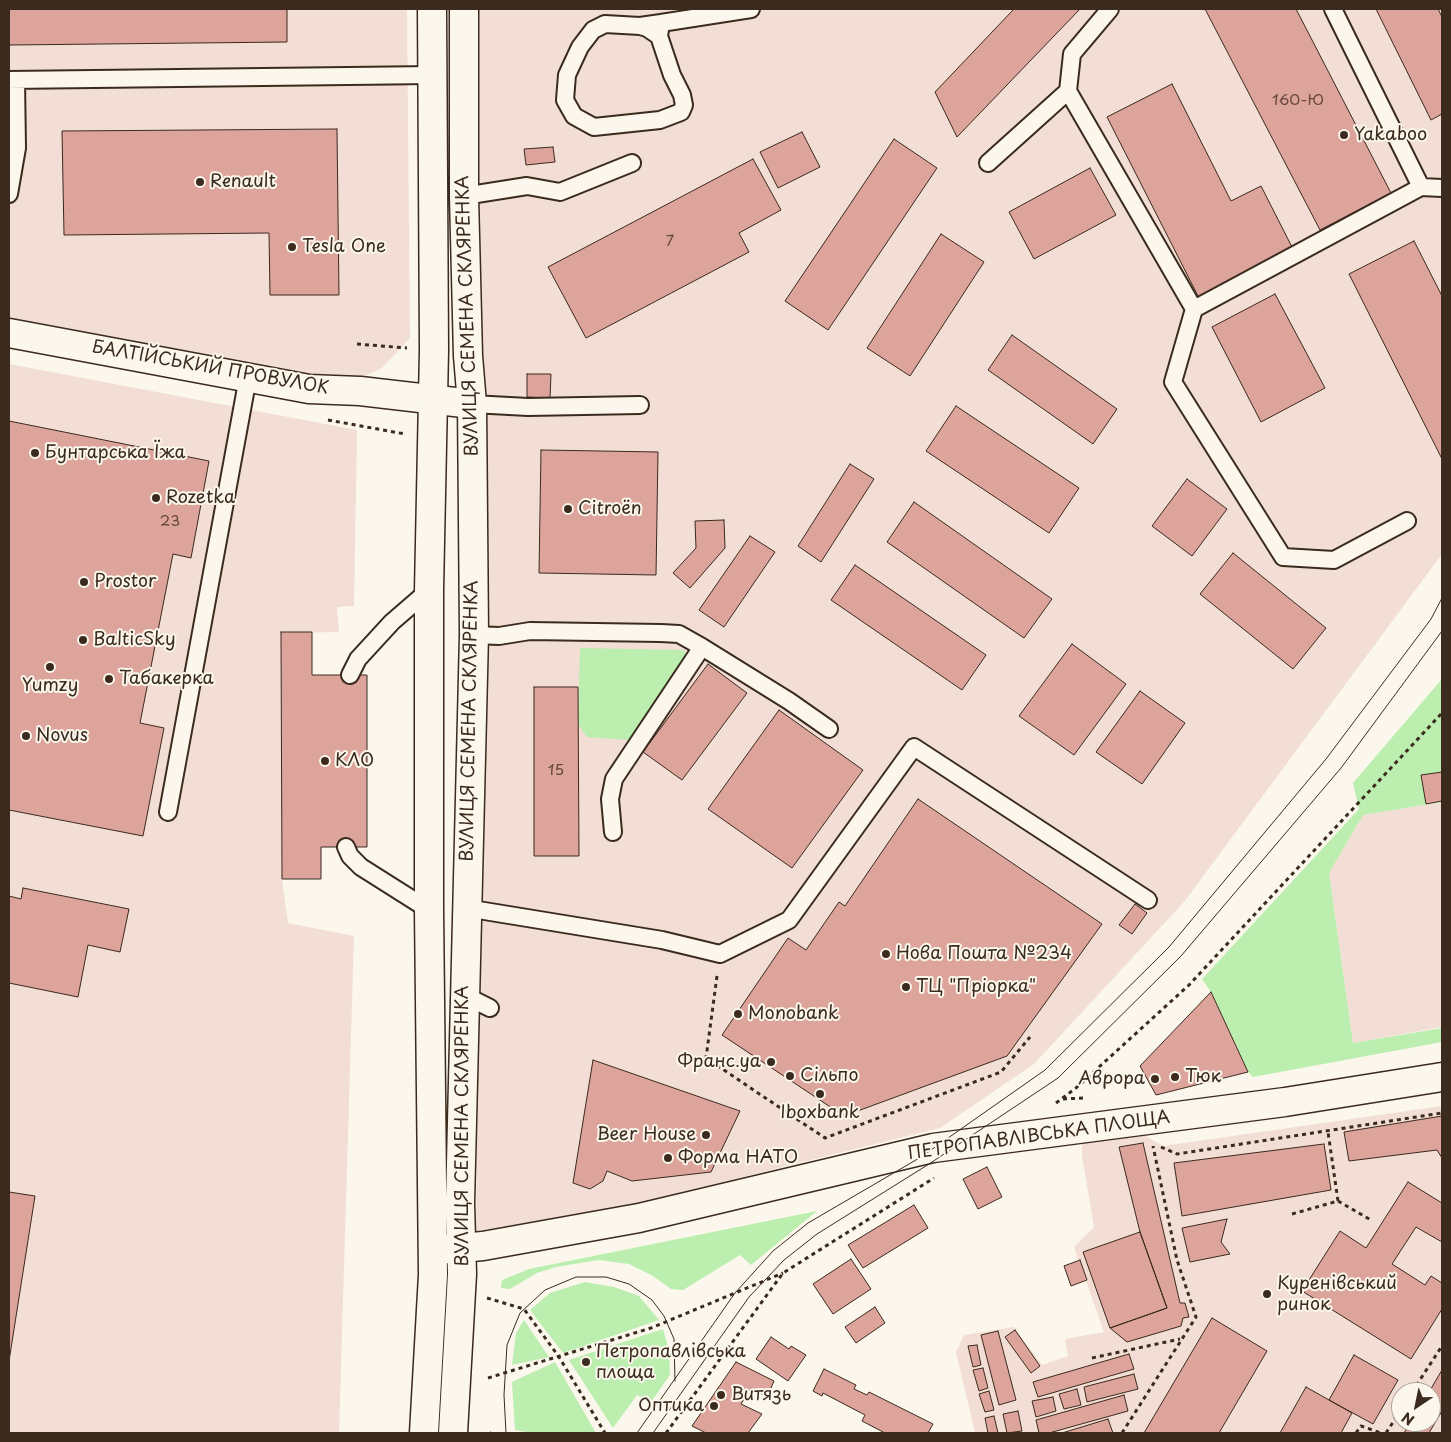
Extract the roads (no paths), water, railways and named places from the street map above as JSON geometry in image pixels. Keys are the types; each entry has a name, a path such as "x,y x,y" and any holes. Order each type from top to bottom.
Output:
{"main road":[{"name":"ВУЛИЦЯ СЕМЕНА СКЛЯРЕНКА","path":"424,1433 433,1275 429,910 429,590 434,399 432,9"},
{"name":"ВУЛИЦЯ СЕМЕНА СКЛЯРЕНКА","path":"453,1433 462,1249 460,1204 464,991 474,635 472,404 468,356 464,196 464,9"},
{"name":"БАЛТІЙСЬКИЙ ПРОВУЛОК","path":"9,333 309,388 360,391 472,404"},
{"name":"ПЕТРОПАВЛІВСЬКА ПЛОЩА","path":"433,1251 462,1249 640,1218 933,1148 1285,1102 1442,1077"}],"lane":[{"path":"660,30 672,75 682,95 684,105 680,112 660,120 594,127 574,116 565,100 567,75 580,47 593,30 605,24 640,26 660,30 751,9"},
{"path":"1110,9 1072,54 1068,91 1194,309"},
{"path":"1333,9 1421,187"},
{"path":"9,194 17,148 12,80 433,75"},
{"path":"988,163 1068,91"},
{"path":"464,196 527,186 560,192 632,163"},
{"path":"1407,521 1334,560 1283,557 1173,382 1194,309 1421,187 1442,188"},
{"path":"168,812 248,377"},
{"path":"472,404 528,407 640,405"},
{"path":"350,675 358,659 392,622 429,590"},
{"path":"474,635 499,636 530,631 679,634 789,701 829,729"},
{"path":"613,832 610,799 614,779 702,647"},
{"path":"466,908 662,940 720,954 789,920 914,747 1148,900"},
{"path":"346,847 350,856 361,867 429,910"}],"tram line":[{"path":"637,1433 735,1293 773,1251 808,1223 921,1157 1045,1070 1169,947 1326,759 1431,619 1442,598"},
{"path":"653,1433 749,1297 784,1260 817,1234 929,1164 1058,1078 1181,956 1341,768 1442,631"},
{"path":"506,1433 504,1395 507,1345 520,1313 545,1290 576,1277 606,1277 629,1284 652,1300 664,1316 674,1339 675,1381"}],"place":[{"name":"Yakaboo","path":"1344,135"},
{"name":"Renault","path":"200,182"},
{"name":"Tesla One","path":"292,247"},
{"name":"Бунтарська Їжа","path":"35,453"},
{"name":"Rozetka","path":"156,498"},
{"name":"Citroën","path":"568,509"},
{"name":"Prostor","path":"84,582"},
{"name":"BalticSky","path":"83,640"},
{"name":"Yumzy","path":"50,667"},
{"name":"Табакерка","path":"109,679"},
{"name":"Novus","path":"26,736"},
{"name":"КЛО","path":"325,761"},
{"name":"Нова Пошта №234","path":"886,954"},
{"name":"ТЦ \"Пріорка\"","path":"906,987"},
{"name":"Monobank","path":"738,1014"},
{"name":"Франс.уа","path":"771,1062"},
{"name":"Сільпо","path":"790,1076"},
{"name":"Тюк","path":"1175,1077"},
{"name":"Аврора","path":"1155,1079"},
{"name":"Iboxbank","path":"820,1094"},
{"name":"Beer House","path":"706,1135"},
{"name":"Форма НАТО","path":"668,1158"},
{"name":"Куренівський ринок","path":"1267,1294"},
{"name":"Петропавлівська площа","path":"586,1362"},
{"name":"Витязь","path":"721,1395"},
{"name":"Оптика","path":"714,1406"}]}
